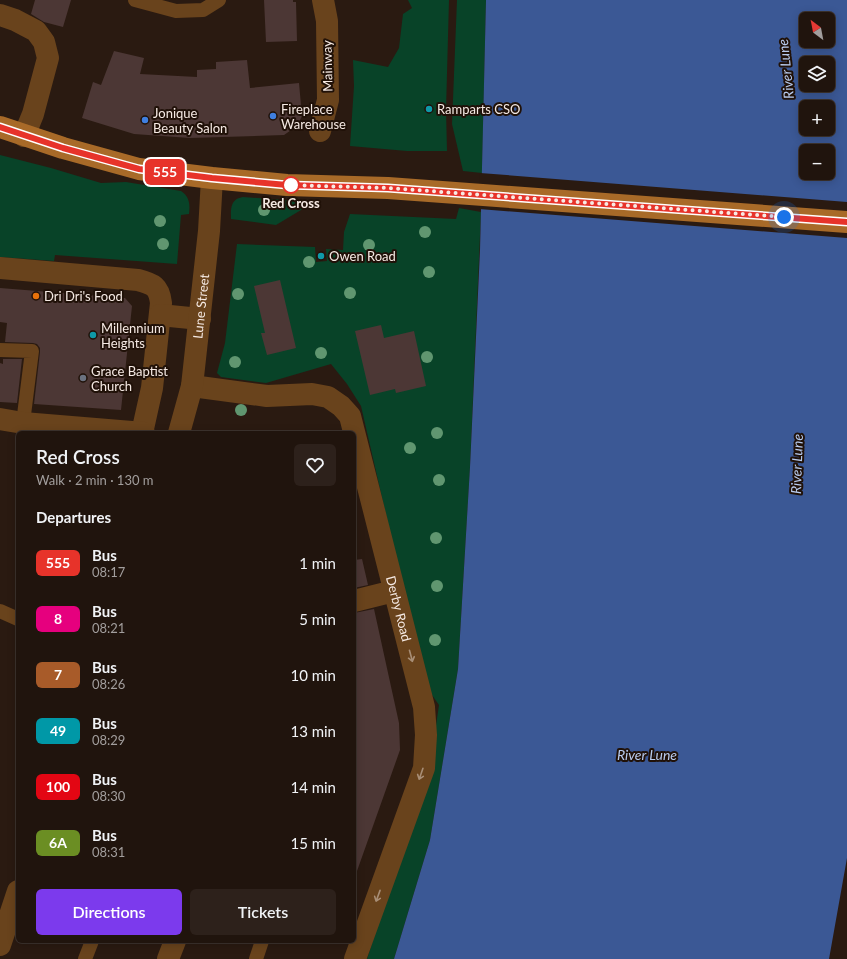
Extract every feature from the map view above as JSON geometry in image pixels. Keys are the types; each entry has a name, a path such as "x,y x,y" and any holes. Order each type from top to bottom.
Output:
{"main road":[{"path":"0,127 24,136 139,169 212,178 287,185 388,188 847,222"}],"street":[{"name":"Mainway","path":"320,131 328,100 327,20 323,0"},
{"path":"0,15 15,20 36,31 44,42 48,58 33,114 24,136"},
{"name":"Lune Street","path":"180,431 192,386 209,231 212,178"},
{"path":"0,268 138,280 148,282 155,286 160,294 160,309 152,388 143,431"},
{"path":"160,309 200,319"},
{"name":"Derby Road","path":"192,386 267,396 312,394 328,397 341,406 350,416 354,431"},
{"path":"0,419 23,423 119,431"},
{"name":"Derby Road","path":"355,959 424,768 426,735 424,707 356,440"},
{"path":"356,600 394,591"},
{"path":"0,944 16,897"},
{"path":"168,959 174,943"}],"lane":[{"path":"134,0 176,11 202,10 219,0"},
{"path":"0,350 32,351 23,423"},
{"path":"0,611 16,618"},
{"path":"85,959 91,943"},
{"path":"256,959 261,943"}],"green space":[{"path":"408,0 449,0 446,110 447,151 407,151 350,146 354,86 353,60 388,67 399,48 403,14 412,8"},
{"path":"457,0 486,0 482,173 463,171 452,124"},
{"path":"0,155 101,183 126,182 181,191 188,199 189,214 181,215 177,264 55,255 54,261 0,257"},
{"path":"243,197 301,201 304,207 276,225 231,219 231,208 233,202"},
{"path":"459,208 481,212 470,467 458,669 430,840 394,959 367,959 431,759 439,705 425,685 361,406 347,384 331,364 266,383 221,377 217,373 225,343 237,244 315,247 316,262 327,261 326,249 343,250 344,232 350,214 456,219"}],"water":[{"name":"River Lune","path":"486,0 847,0 847,858 829,959 394,959 430,840 458,669 470,467 480,250"}],"pier":[{"path":"480,173 847,202 847,238 479,209"}],"building":[{"path":"35,0 71,0 63,27 44,22 31,14"},
{"path":"264,0 293,0 293,2 296,2 297,41 266,42"},
{"path":"114,51 144,58 140,74 197,77 197,70 216,69 216,62 247,60 250,88 299,83 302,116 297,126 284,135 190,138 134,134 82,118 93,82 101,85"},
{"path":"280,280 296,348 267,355 261,333 265,333 254,286"},
{"path":"0,288 125,298 132,306 121,410 34,404 40,348 37,344 33,343 5,342 7,323 0,322"},
{"path":"381,325 384,338 414,331 426,386 396,393 395,389 370,395 355,331"},
{"path":"3,359 22,359 17,403 0,402 0,363 3,364"},
{"path":"362,559 368,585 356,588 356,560"},
{"path":"374,609 399,723 400,750 357,871 356,871 356,613"}],"bus line":[{"name":"555","path":"0,127 63,148 139,169 212,178 287,185 388,188 847,222"}],"place":[{"name":"Ramparts CSO","path":"429,109"},
{"name":"Fireplace Warehouse","path":"273,116"},
{"name":"Jonique Beauty Salon","path":"145,120"},
{"name":"Red Cross","path":"291,185"},
{"name":"Owen Road","path":"321,256"},
{"name":"Dri Dri's Food","path":"36,296"},
{"name":"Millennium Heights","path":"93,335"},
{"name":"Grace Baptist Church","path":"83,378"}],"route":[{"path":"291,185 287,185 388,188 784,217"}]}
